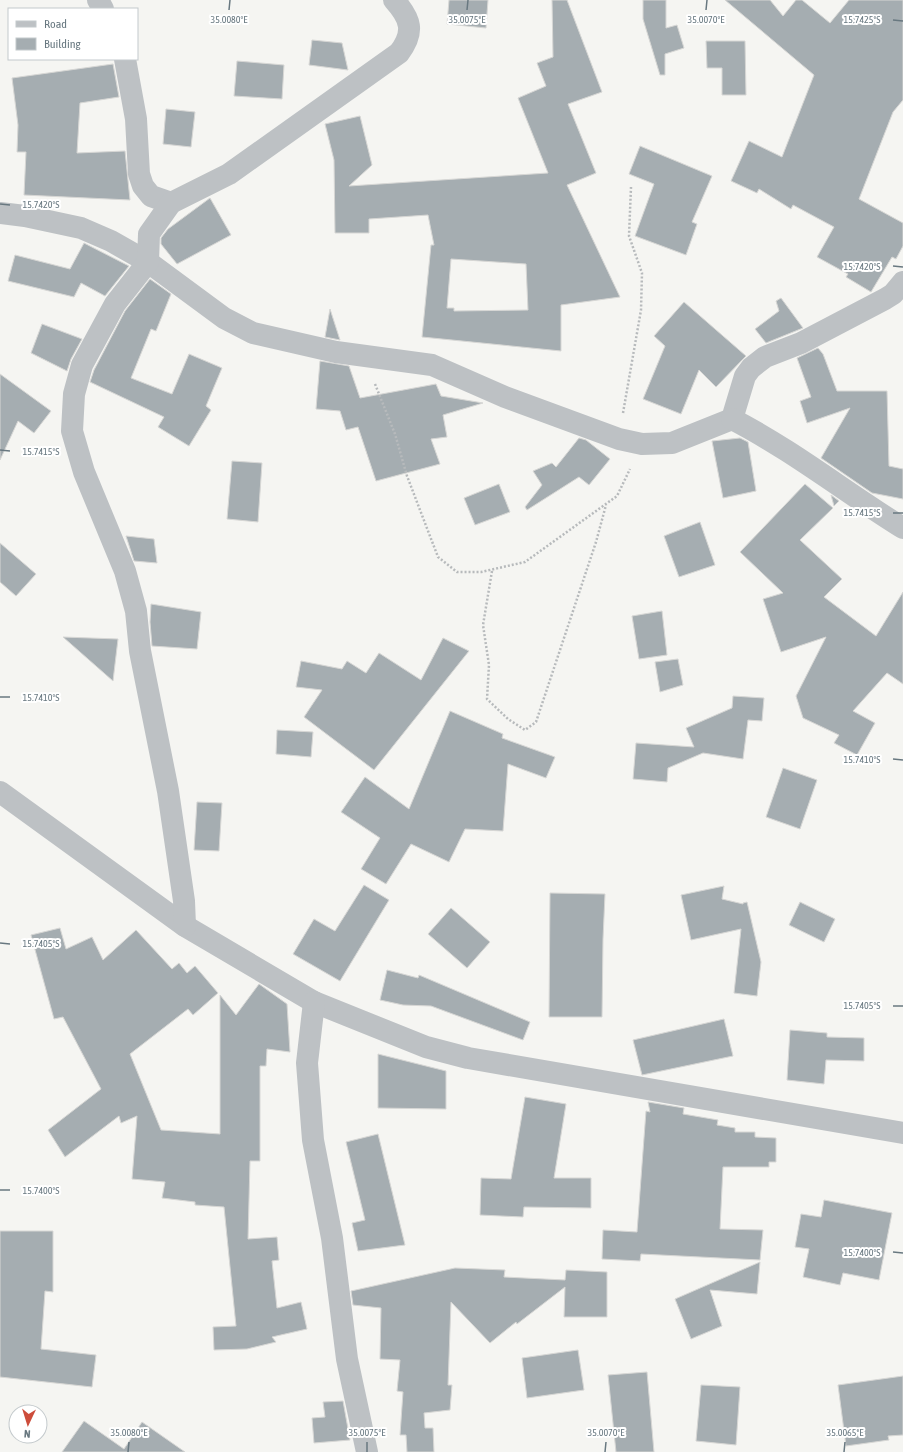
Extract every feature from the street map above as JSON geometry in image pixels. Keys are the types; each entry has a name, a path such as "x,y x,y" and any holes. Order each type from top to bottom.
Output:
{"street":[{"path":"185,926 184,901 168,791 140,651 136,611 125,571 84,472 72,431 74,394 82,365 115,304 148,262 149,234 170,202 229,174 399,53 407,43 410,27 406,14 394,0"},
{"path":"125,60 136,119 139,174 143,186 151,196 170,202"},
{"path":"0,213 25,216 81,228 111,241 148,262 224,318 253,333 363,356 432,365 505,397 619,439 642,444 672,443 732,419 804,460 871,508 903,528"},
{"path":"732,419 745,376 751,368 765,357 801,343 885,299 893,294 903,282"},
{"path":"0,792 185,926 314,1002 426,1047 468,1058 903,1133"},
{"path":"314,1002 308,1063 313,1140 332,1238 347,1359 367,1452"}],"path":[{"path":"619,439 641,310 642,274 629,236 631,187"},
{"path":"363,356 395,434 407,476 438,557 457,572 492,570 525,562 617,496 642,444"},
{"path":"492,570 483,625 489,665 487,699 508,719 524,730 536,722 596,542 606,504"}],"building":[{"path":"449,0 488,0 486,28 447,24"},
{"path":"552,0 567,0 602,92 568,104 596,173 567,185 620,297 561,305 561,351 422,337 431,245 434,245 428,215 369,219 369,233 335,233 334,160 325,124 360,116 372,165 349,186 548,173 518,98 546,86 537,63 553,57","holes":["451,259 526,264 528,310 454,311 454,308 447,308"]},
{"path":"643,0 666,0 666,28 677,25 684,48 665,54 665,75 660,75 643,19"},
{"path":"725,0 770,0 783,16 796,0 802,0 830,23 849,0 903,0 903,100 893,112 859,199 903,223 903,246 896,259 892,257 871,292 846,277 848,274 817,257 834,227 793,205 791,209 759,189 757,193 731,181 749,141 782,157 814,75"},
{"path":"312,40 342,43 348,70 309,65"},
{"path":"706,41 745,41 746,95 722,95 722,68 707,68"},
{"path":"237,61 284,65 282,99 234,96"},
{"path":"113,64 119,97 80,103 77,153 125,151 130,200 24,195 26,152 17,152 18,125 12,78"},
{"path":"166,109 195,112 191,147 163,144"},
{"path":"640,146 712,176 692,222 697,224 686,255 635,236 654,184 629,174"},
{"path":"210,198 231,235 177,264 161,244 161,238 168,229"},
{"path":"84,243 129,266 105,296 81,283 74,297 8,281 15,255 70,269"},
{"path":"150,279 171,294 156,331 151,329 131,378 172,394 189,354 222,368 206,406 211,410 189,446 158,427 164,417 90,382 94,370 125,311"},
{"path":"781,298 803,328 766,343 755,329 779,311 776,301"},
{"path":"684,302 746,356 716,387 699,370 681,414 643,399 665,346 654,336"},
{"path":"330,309 340,340 325,337"},
{"path":"42,324 82,339 71,359 67,371 31,353"},
{"path":"818,348 823,354 837,391 887,391 889,466 903,469 903,499 872,493 821,458 850,408 807,423 800,401 811,397 797,358"},
{"path":"320,361 349,366 360,398 436,384 441,396 483,403 443,415 447,437 431,439 440,464 376,481 358,427 346,430 340,411 316,409"},
{"path":"0,374 51,411 34,433 18,421 0,460"},
{"path":"579,438 586,440 610,459 589,485 579,477 527,510 525,507 542,485 533,471 552,463 556,467"},
{"path":"740,438 748,442 756,491 723,498 712,441"},
{"path":"232,461 262,463 258,522 227,519"},
{"path":"499,484 510,512 475,525 464,498"},
{"path":"805,484 833,508 800,540 842,579 824,597 876,636 903,592 903,684 887,673 853,711 875,723 857,755 834,743 839,735 803,718 796,696 826,637 781,652 763,599 783,593 740,552"},
{"path":"831,495 839,501 834,506"},
{"path":"700,522 715,565 679,577 664,536"},
{"path":"126,536 154,539 157,563 134,561"},
{"path":"0,543 36,574 16,596 0,582"},
{"path":"151,604 201,612 197,649 152,646 150,622"},
{"path":"662,611 667,655 639,659 632,616"},
{"path":"63,637 118,639 113,681"},
{"path":"443,638 469,651 374,770 304,717 322,690 296,687 301,661 342,669 347,661 366,673 379,653 421,680"},
{"path":"678,659 683,685 660,692 655,662"},
{"path":"733,696 764,698 762,721 748,720 743,759 703,753 668,768 667,782 633,779 636,743 694,747 686,728 732,708"},
{"path":"450,711 503,734 502,738 555,757 546,778 508,764 503,831 465,829 449,862 411,844 386,884 361,869 380,838 341,812 365,777 409,809"},
{"path":"277,730 313,732 311,757 276,754"},
{"path":"783,768 817,780 800,829 766,817"},
{"path":"197,802 222,803 219,851 194,850"},
{"path":"364,885 389,900 340,981 293,954 314,919 335,931"},
{"path":"724,886 722,899 743,904 747,902 761,962 757,996 734,993 741,929 691,940 681,895"},
{"path":"550,893 605,894 602,1017 549,1017"},
{"path":"800,902 835,919 824,942 789,925"},
{"path":"451,908 490,942 467,968 428,934"},
{"path":"60,928 66,949 92,937 103,960 136,930 172,969 179,963 187,973 195,966 218,993 193,1015 188,1009 130,1054 161,1130 220,1134 220,995 236,1015 259,984 287,1004 290,1052 267,1049 266,1066 260,1066 260,1161 250,1161 248,1239 277,1237 279,1260 272,1261 277,1308 301,1302 307,1329 272,1337 276,1342 247,1349 214,1350 213,1327 236,1326 224,1207 195,1205 195,1202 162,1198 165,1182 132,1179 137,1116 121,1123 119,1116 65,1157 48,1130 101,1089 63,1017 54,1019 31,935"},
{"path":"387,970 418,978 419,975 530,1022 523,1040 431,1006 403,1005 380,1000"},
{"path":"724,1019 733,1056 642,1075 633,1040"},
{"path":"790,1030 827,1033 827,1037 864,1038 864,1061 826,1060 824,1084 787,1080"},
{"path":"378,1054 446,1071 446,1109 378,1108"},
{"path":"525,1097 566,1104 554,1178 591,1178 591,1208 524,1207 523,1217 480,1215 481,1178 511,1179"},
{"path":"648,1102 684,1108 683,1114 718,1120 717,1125 735,1128 735,1132 755,1132 755,1137 776,1138 776,1162 769,1162 769,1167 723,1167 720,1229 763,1230 760,1260 641,1254 640,1261 602,1259 603,1230 637,1232 646,1111 650,1112"},
{"path":"378,1134 405,1245 358,1251 352,1223 365,1220 346,1142"},
{"path":"824,1200 892,1213 879,1280 843,1273 840,1285 803,1277 809,1249 795,1247 801,1214 821,1217"},
{"path":"0,1231 53,1231 53,1292 45,1291 41,1349 96,1355 92,1387 0,1377"},
{"path":"760,1262 757,1294 710,1290 722,1326 691,1339 675,1299"},
{"path":"455,1268 505,1270 504,1277 565,1280 566,1270 607,1272 607,1317 564,1317 565,1287 517,1324 516,1322 490,1343 451,1302 448,1385 452,1385 450,1410 424,1413 425,1428 433,1428 434,1452 407,1452 406,1435 400,1435 403,1392 397,1391 400,1360 380,1359 381,1308 353,1305 351,1291"},
{"path":"578,1350 584,1390 527,1398 522,1358"},
{"path":"647,1372 654,1452 616,1452 608,1375"},
{"path":"903,1376 903,1435 888,1436 889,1440 846,1446 838,1385"},
{"path":"701,1385 740,1387 736,1445 696,1441"},
{"path":"343,1401 350,1440 314,1443 312,1418 325,1417 323,1402"},
{"path":"84,1421 124,1449 142,1422 185,1452 62,1452"}]}
